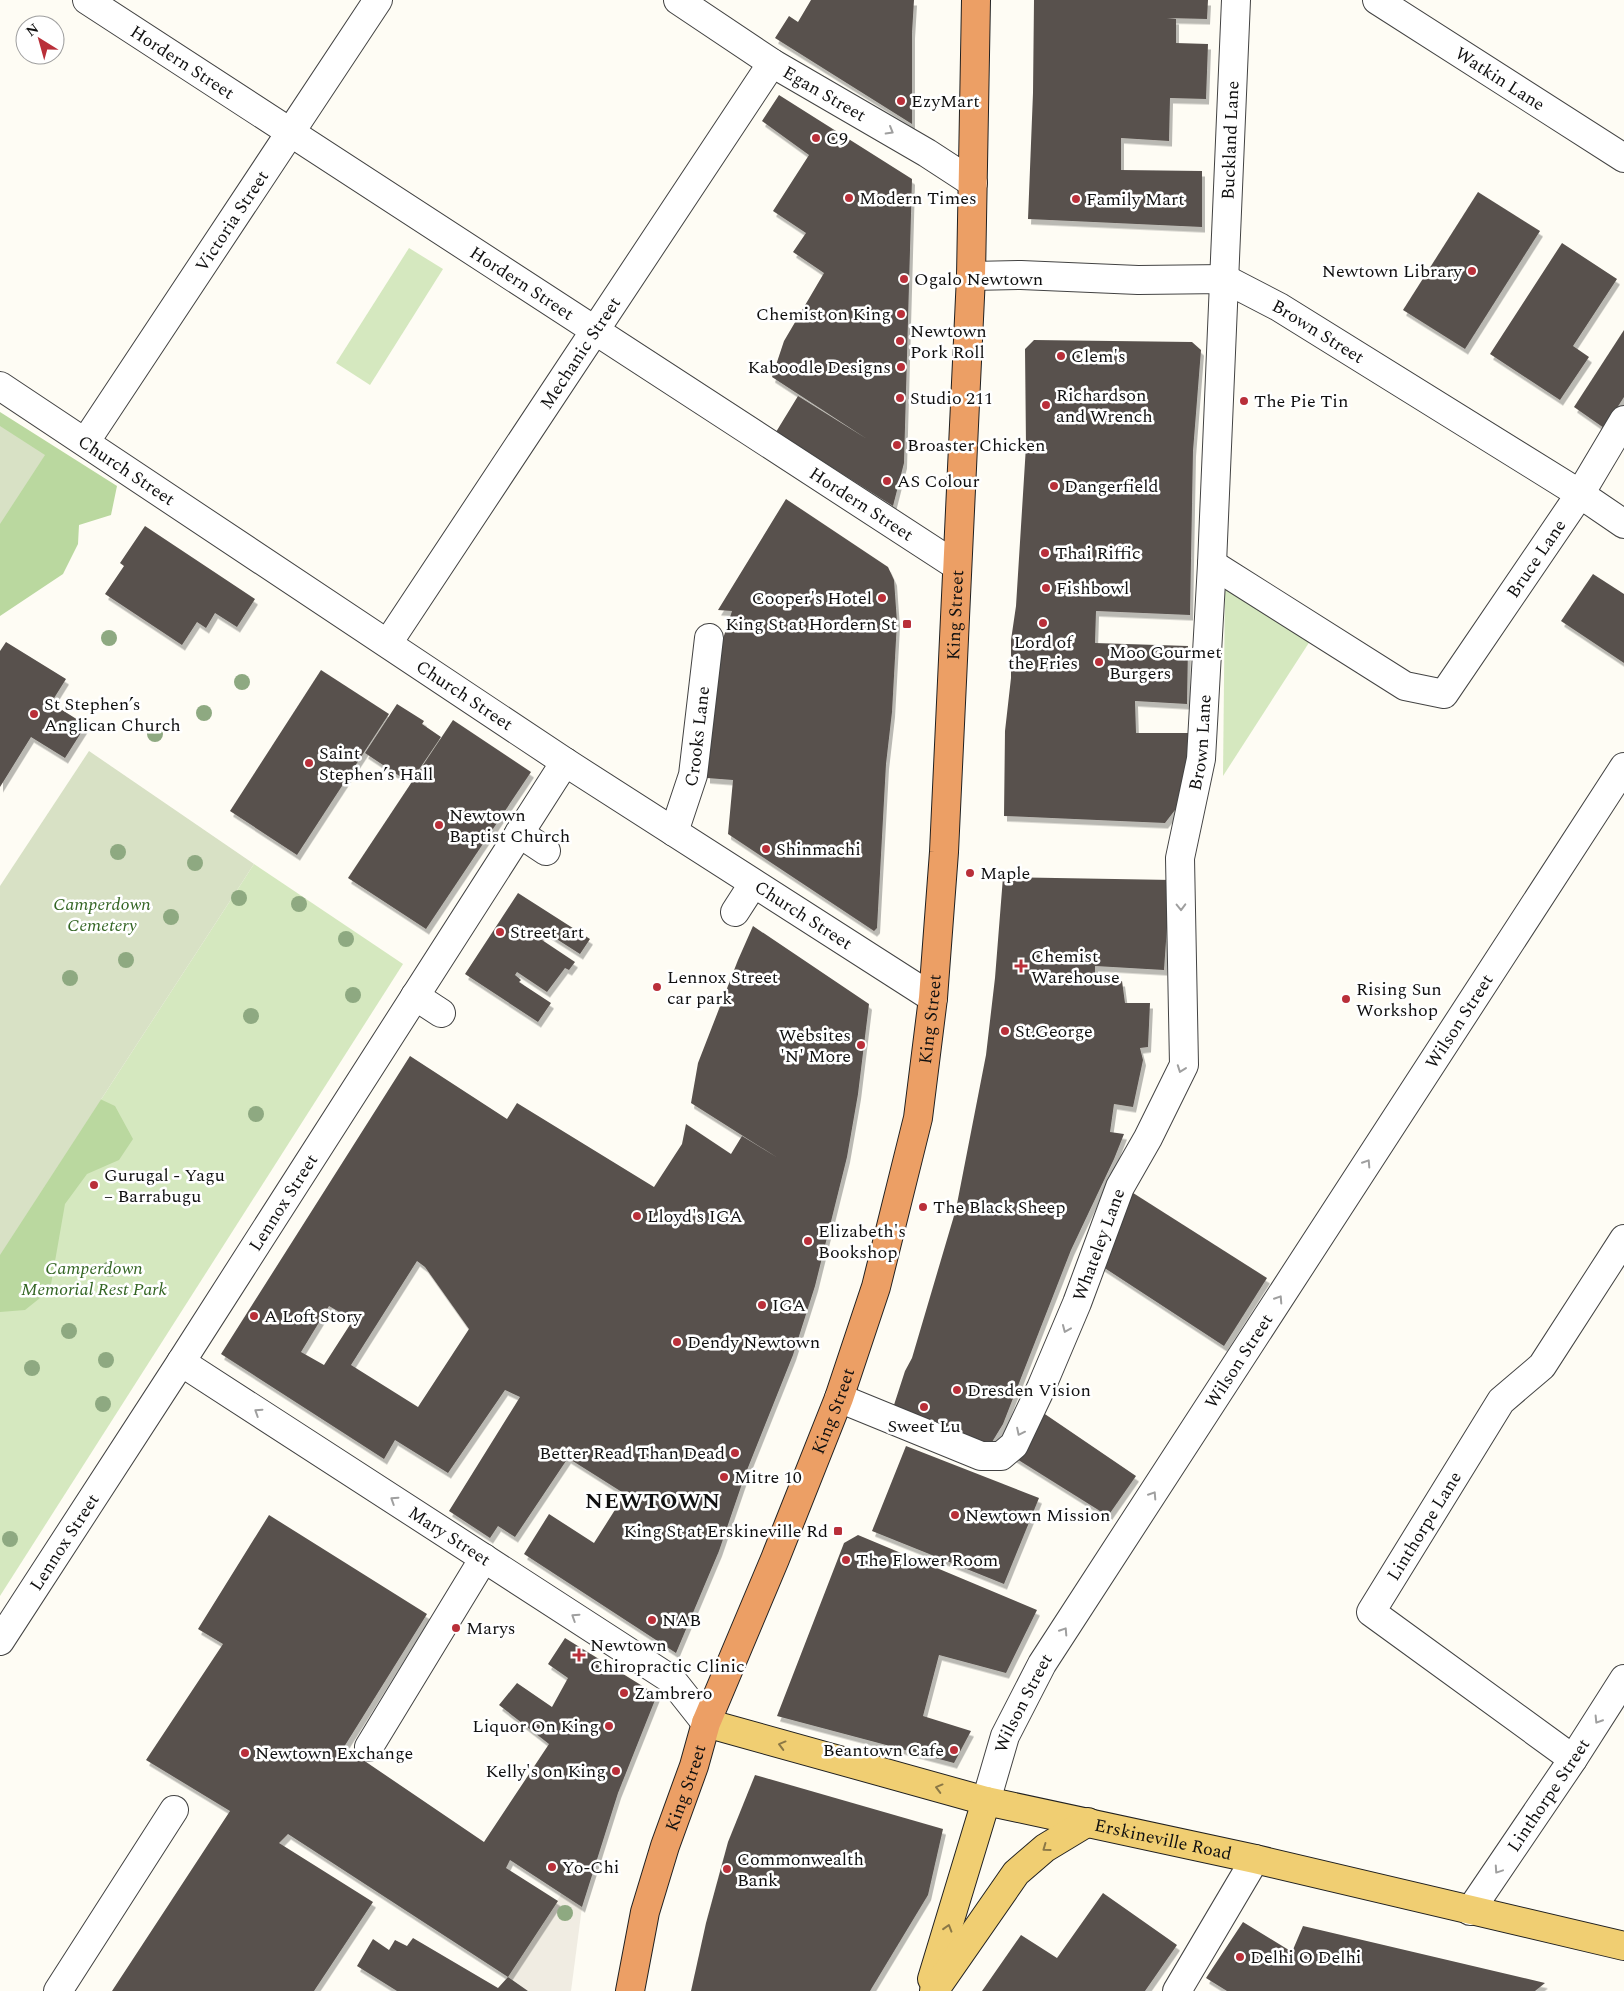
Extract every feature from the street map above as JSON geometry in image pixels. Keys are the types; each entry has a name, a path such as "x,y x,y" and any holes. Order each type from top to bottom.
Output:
{"highway":[{"name":"King Street","path":"630,1991 645,1912 665,1846 694,1766 706,1723 775,1559 838,1398 876,1287 918,1118 933,998 944,852 971,276 976,0"}],"main road":[{"name":"Erskineville Road","path":"706,1723 986,1801 1255,1859 1624,1946"},
{"name":"Wilson Street","path":"928,1991 986,1801"},
{"path":"934,1991 1016,1873 1045,1848 1088,1822"}],"street":[{"name":"Hordern Street","path":"87,0 957,566"},
{"name":"Victoria Street","path":"86,441 378,0"},
{"name":"Egan Street","path":"678,0 772,63 927,153 973,183"},
{"name":"Buckland Lane","path":"1225,279 1236,0"},
{"name":"Watkin Lane","path":"1377,0 1624,158"},
{"name":"Mechanic Street","path":"388,643 772,63"},
{"name":"Brown Street","path":"971,276 1028,275 1138,280 1225,279 1279,307 1580,494 1624,524"},
{"name":"Brown Lane","path":"1180,858 1202,759 1225,279"},
{"name":"Church Street","path":"0,386 86,441 565,762 933,998"},
{"name":"Bruce Lane","path":"1212,564 1404,686 1444,694 1580,494 1624,420"},
{"name":"Crooks Lane","path":"674,832 693,775 709,638"},
{"name":"Lennox Street","path":"0,1640 181,1362 565,762"},
{"name":"Wilson Street","path":"986,1801 1006,1736 1042,1664 1624,767"},
{"path":"519,833 546,851"},
{"name":"Whateley Lane","path":"838,1398 981,1456 1001,1456 1014,1445 1077,1304 1120,1187 1148,1138 1184,1065 1180,858"},
{"path":"735,912 753,884"},
{"path":"414,996 442,1013"},
{"name":"Linthorpe Lane","path":"1574,1759 1371,1612 1501,1401 1542,1366 1624,1239"},
{"name":"Mary Street","path":"181,1362 672,1680 706,1723"},
{"path":"369,1747 484,1558"},
{"name":"Linthorpe Street","path":"1470,1911 1574,1759 1624,1678"},
{"path":"58,1991 174,1810"},
{"path":"1177,1991 1255,1859"}],"green space":[{"path":"409,248 443,269 370,385 336,363"},
{"path":"0,412 117,486 111,515 79,525 78,544 63,574 0,616"},
{"path":"0,426 45,455 0,524"},
{"path":"1225,586 1312,638 1223,776"},
{"name":"Camperdown Cemetery","path":"89,751 254,864 0,1255 0,886"},
{"name":"Camperdown Memorial Rest Park","path":"254,864 403,964 0,1596 0,1255"},
{"path":"0,905 83,1091 115,1106 133,1139 119,1160 87,1174 65,1204 50,1290 25,1310 0,1312"}],"shaded area":[{"path":"562,1893 582,1907 571,1991 528,1991 508,1977"}],"building":[{"path":"811,0 914,0 912,124 775,38 789,16 798,22"},
{"path":"1034,0 1208,0 1207,19 1167,18 1176,19 1176,43 1208,44 1206,99 1170,98 1169,141 1121,138 1121,170 1202,171 1202,227 1028,219 1033,93"},
{"path":"779,95 912,179 904,463 893,506 776,432 798,396 867,439 772,377 784,341 824,273 793,252 806,233 773,211 809,155 762,121"},
{"name":"Newtown Library","path":"1478,192 1540,231 1465,349 1403,310"},
{"path":"1562,243 1617,279 1573,346 1589,357 1560,400 1490,354"},
{"path":"1624,330 1624,397 1604,428 1574,407"},
{"path":"1034,340 1192,342 1201,350 1193,451 1190,615 1096,611 1095,643 1188,646 1187,704 1135,701 1136,733 1191,733 1185,797 1165,823 1004,816 1005,731 1011,678 1011,640 1016,606 1026,446 1025,349"},
{"path":"786,499 888,567 894,580 897,622 892,712 886,764 877,928 874,931 728,834 733,780 707,778 707,752 720,648 732,611 718,610"},
{"path":"145,526 255,599 237,627 215,613 206,628 197,622 182,645 105,594 124,566 120,563"},
{"path":"1593,574 1624,594 1624,663 1561,621"},
{"name":"St Stephen’s Anglican Church","path":"6,642 66,679 51,703 86,725 65,758 31,737 0,787 0,651"},
{"name":"Saint Stephen’s Hall","path":"321,670 389,714 297,855 230,811"},
{"path":"397,704 424,721 422,724 441,737 418,771 414,769 412,773 406,769 401,777 365,753"},
{"name":"Newtown Baptist Church","path":"453,720 531,772 426,929 348,878"},
{"path":"1003,877 1173,880 1173,927 1167,927 1164,970 1095,966 1095,981 1122,981 1125,1003 1150,1003 1148,1047 1140,1048 1143,1060 1133,1107 1114,1104 1110,1132 1124,1134 1071,1250 1003,1424 989,1447 893,1408 905,1371 912,1358 956,1209 986,1055 995,978"},
{"path":"518,893 590,939 580,954 544,931 539,938 575,962 569,970 565,968 547,992 517,972 515,975 521,980 519,982 551,1003 538,1022 465,974"},
{"path":"753,926 869,1004 858,1094 847,1157 815,1286 793,1355 745,1475 719,1551 676,1653 524,1554 549,1514 594,1543 625,1494 568,1458 515,1537 498,1526 490,1538 449,1511 520,1397 505,1390 448,1473 395,1440 384,1459 221,1354 410,1056 507,1119 517,1103 654,1187 682,1144 686,1124 731,1154 742,1136 778,1158 691,1103 698,1063","holes":["417,1261 425,1267 469,1329 418,1407 351,1365","329,1306 353,1320 324,1365 301,1352"]},
{"path":"1130,1191 1267,1278 1224,1346 1100,1265"},
{"path":"1036,1408 1136,1476 1108,1516 1012,1456"},
{"name":"Newtown Mission","path":"906,1446 1039,1498 1004,1584 872,1531"},
{"path":"269,1515 427,1614 344,1747 484,1842 549,1744 499,1705 517,1683 552,1707 568,1678 548,1664 565,1638 657,1695 618,1793 582,1907 510,1860 506,1868 558,1901 508,1977 288,1834 279,1843 373,1902 314,1991 112,1991 230,1811 146,1760 223,1644 198,1629"},
{"path":"858,1535 1037,1610 1006,1673 939,1655 923,1716 971,1731 954,1763 777,1716 844,1543"},
{"path":"755,1775 943,1829 928,1895 870,1991 691,1991 706,1923 728,1842"},
{"path":"1103,1893 1177,1945 1145,1991 982,1991 1021,1935 1057,1958"},
{"path":"1243,1922 1292,1952 1303,1926 1545,1983 1535,1991 1227,1991 1206,1978"},
{"path":"413,1938 498,1988 508,1977 528,1991 397,1991 357,1966 373,1939 389,1950 395,1940 407,1946"}],"place":[{"name":"EzyMart","path":"901,101"},
{"name":"C9","path":"816,138"},
{"name":"Modern Times","path":"849,198"},
{"name":"Family Mart","path":"1076,199"},
{"name":"Newtown Library","path":"1472,271"},
{"name":"Ogalo Newtown","path":"904,279"},
{"name":"Chemist on King","path":"901,314"},
{"name":"Newtown Pork Roll","path":"900,341"},
{"name":"Clem's","path":"1061,356"},
{"name":"Kaboodle Designs","path":"901,367"},
{"name":"Studio 211","path":"900,398"},
{"name":"The Pie Tin","path":"1244,401"},
{"name":"Richardson and Wrench","path":"1046,405"},
{"name":"Broaster Chicken","path":"897,445"},
{"name":"AS Colour","path":"887,481"},
{"name":"Dangerfield","path":"1054,486"},
{"name":"Thai Riffic","path":"1045,553"},
{"name":"Fishbowl","path":"1046,588"},
{"name":"Cooper's Hotel","path":"882,598"},
{"name":"Lord of the Fries","path":"1043,623"},
{"name":"King St at Hordern St","path":"907,624"},
{"name":"Moo Gourmet Burgers","path":"1099,662"},
{"name":"St Stephen’s Anglican Church","path":"34,714"},
{"name":"Saint Stephen’s Hall","path":"309,763"},
{"name":"Newtown Baptist Church","path":"439,825"},
{"name":"Shinmachi","path":"766,849"},
{"name":"Maple","path":"970,873"},
{"name":"Street art","path":"500,932"},
{"name":"Chemist Warehouse","path":"1021,966"},
{"name":"Lennox Street car park","path":"657,987"},
{"name":"Rising Sun Workshop","path":"1346,999"},
{"name":"St.George","path":"1005,1031"},
{"name":"Websites 'N' More","path":"861,1045"},
{"name":"Gurugal - Yagu – Barrabugu","path":"94,1185"},
{"name":"The Black Sheep","path":"923,1207"},
{"name":"Lloyd's IGA","path":"637,1216"},
{"name":"Elizabeth's Bookshop","path":"808,1241"},
{"name":"IGA","path":"762,1305"},
{"name":"A Loft Story","path":"254,1316"},
{"name":"Dendy Newtown","path":"677,1342"},
{"name":"Dresden Vision","path":"957,1390"},
{"name":"Sweet Lu","path":"924,1407"},
{"name":"Better Read Than Dead","path":"735,1453"},
{"name":"Mitre 10","path":"724,1477"},
{"name":"Newtown Mission","path":"955,1515"},
{"name":"King St at Erskineville Rd","path":"838,1531"},
{"name":"The Flower Room","path":"846,1560"},
{"name":"NAB","path":"652,1620"},
{"name":"Marys","path":"456,1628"},
{"name":"Newtown Chiropractic Clinic","path":"579,1655"},
{"name":"Zambrero","path":"624,1693"},
{"name":"Liquor On King","path":"609,1726"},
{"name":"Beantown Cafe","path":"954,1750"},
{"name":"Newtown Exchange","path":"245,1753"},
{"name":"Kelly's on King","path":"616,1771"},
{"name":"Yo-Chi","path":"552,1867"},
{"name":"Commonwealth Bank","path":"727,1869"},
{"name":"Delhi O Delhi","path":"1240,1957"}],"district":[{"name":"NEWTOWN","path":"653,1501"}]}
